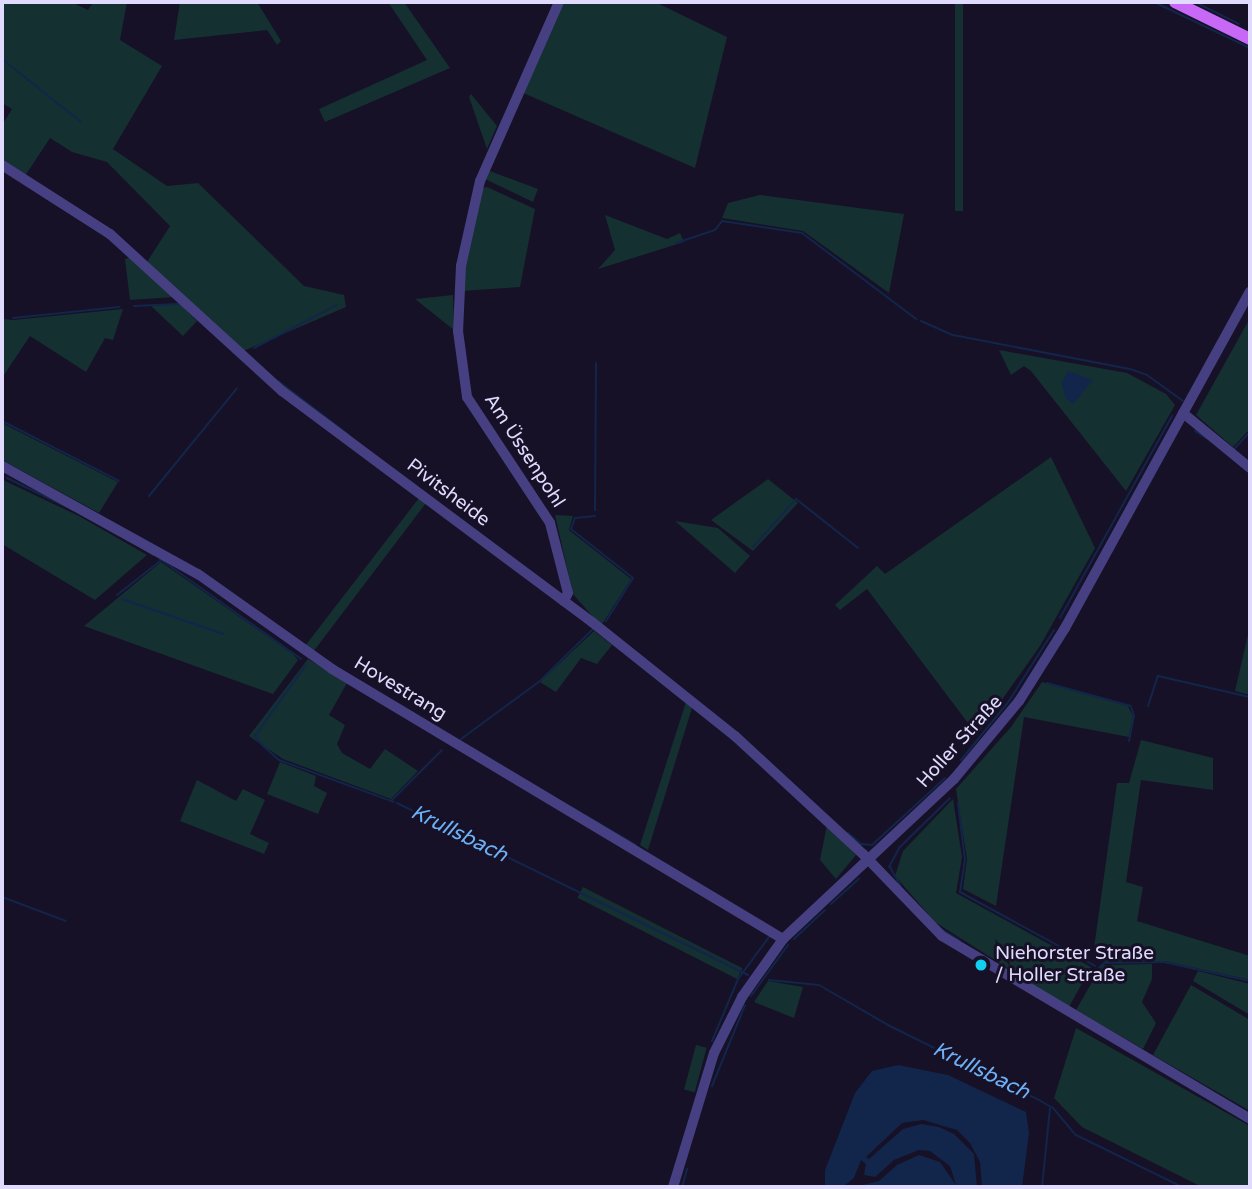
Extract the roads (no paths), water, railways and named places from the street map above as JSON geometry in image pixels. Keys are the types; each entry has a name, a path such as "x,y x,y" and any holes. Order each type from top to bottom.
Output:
{"main road":[{"path":"1180,3 1250,39"}],"street":[{"name":"Am Üssenpohl","path":"559,2 480,181 461,265 458,331 467,397 550,523 568,593 564,601"},
{"name":"Pivitsheide","path":"2,164 110,234 252,366 564,601 755,753 868,859 949,940 1250,1119"},
{"name":"Holler Straße","path":"673,1187 720,1039 741,997 783,939 954,779 1019,701 1250,292"},
{"path":"1183,414 1250,468"},
{"name":"Hovestrang","path":"2,466 198,574 332,670 783,939"}],"water":[{"path":"1068,371 1093,380 1073,404 1065,397 1062,383"},
{"path":"898,1065 948,1075 1026,1112 1029,1133 1022,1187 982,1187 980,1162 970,1143 957,1130 923,1120 902,1123 866,1157 869,1159 903,1129 921,1124 939,1127 954,1134 974,1154 977,1187 854,1187 879,1181 897,1165 919,1155 940,1162 956,1185 950,1166 930,1151 919,1150 894,1160 875,1177 864,1175 866,1164 861,1160 854,1178 843,1187 825,1187 825,1170 855,1093 872,1071"}],"waterway":[{"path":"1154,2 1250,48"},
{"path":"1195,2 1239,24"},
{"path":"2,59 81,122"},
{"path":"676,243 715,230 722,221 802,233 916,319"},
{"path":"134,306 178,304"},
{"path":"254,348 337,305"},
{"path":"13,318 119,307"},
{"path":"921,321 953,335 1130,369 1147,375 1183,401"},
{"path":"595,510 596,363"},
{"path":"278,381 349,435"},
{"path":"149,496 237,388"},
{"path":"1060,618 1172,416"},
{"path":"2,421 119,481"},
{"path":"1195,431 1206,438"},
{"path":"1234,449 1250,432"},
{"name":"Krullsbach","path":"7,478 73,510"},
{"path":"753,547 796,499 858,548"},
{"path":"595,516 575,518 571,529 633,578 606,621"},
{"name":"Krullsbach","path":"142,548 153,555"},
{"name":"Krullsbach","path":"160,559 301,659"},
{"path":"117,595 160,561"},
{"path":"122,599 223,634"},
{"path":"461,739 540,681 593,629"},
{"path":"961,760 1009,701 1054,630"},
{"name":"Krullsbach","path":"306,665 255,736 279,760 394,802"},
{"path":"1148,706 1158,676 1250,697"},
{"path":"1047,683 1131,706"},
{"path":"1129,741 1134,716 1131,707"},
{"path":"391,801 442,750"},
{"path":"848,833 861,844 872,845 945,778"},
{"path":"889,867 899,848 950,798"},
{"name":"Krullsbach","path":"397,803 748,975"},
{"path":"564,803 636,845"},
{"path":"958,803 965,860 960,892 1095,966"},
{"path":"890,867 901,887"},
{"path":"831,904 859,879"},
{"path":"2,897 66,921"},
{"path":"794,939 825,910"},
{"path":"941,929 960,941"},
{"path":"712,1041 738,979 769,937"},
{"path":"751,996 788,945"},
{"path":"1099,968 1104,963 1164,962 1250,981"},
{"name":"Krullsbach","path":"769,980 819,985 888,1025 1039,1100 1053,1108 1076,1135 1182,1187"},
{"path":"712,1086 745,1005"},
{"path":"1042,1187 1050,1108"},
{"path":"682,1187 687,1169"}],"place":[{"name":"Niehorster Straße / Holler Straße","path":"981,965"}]}
